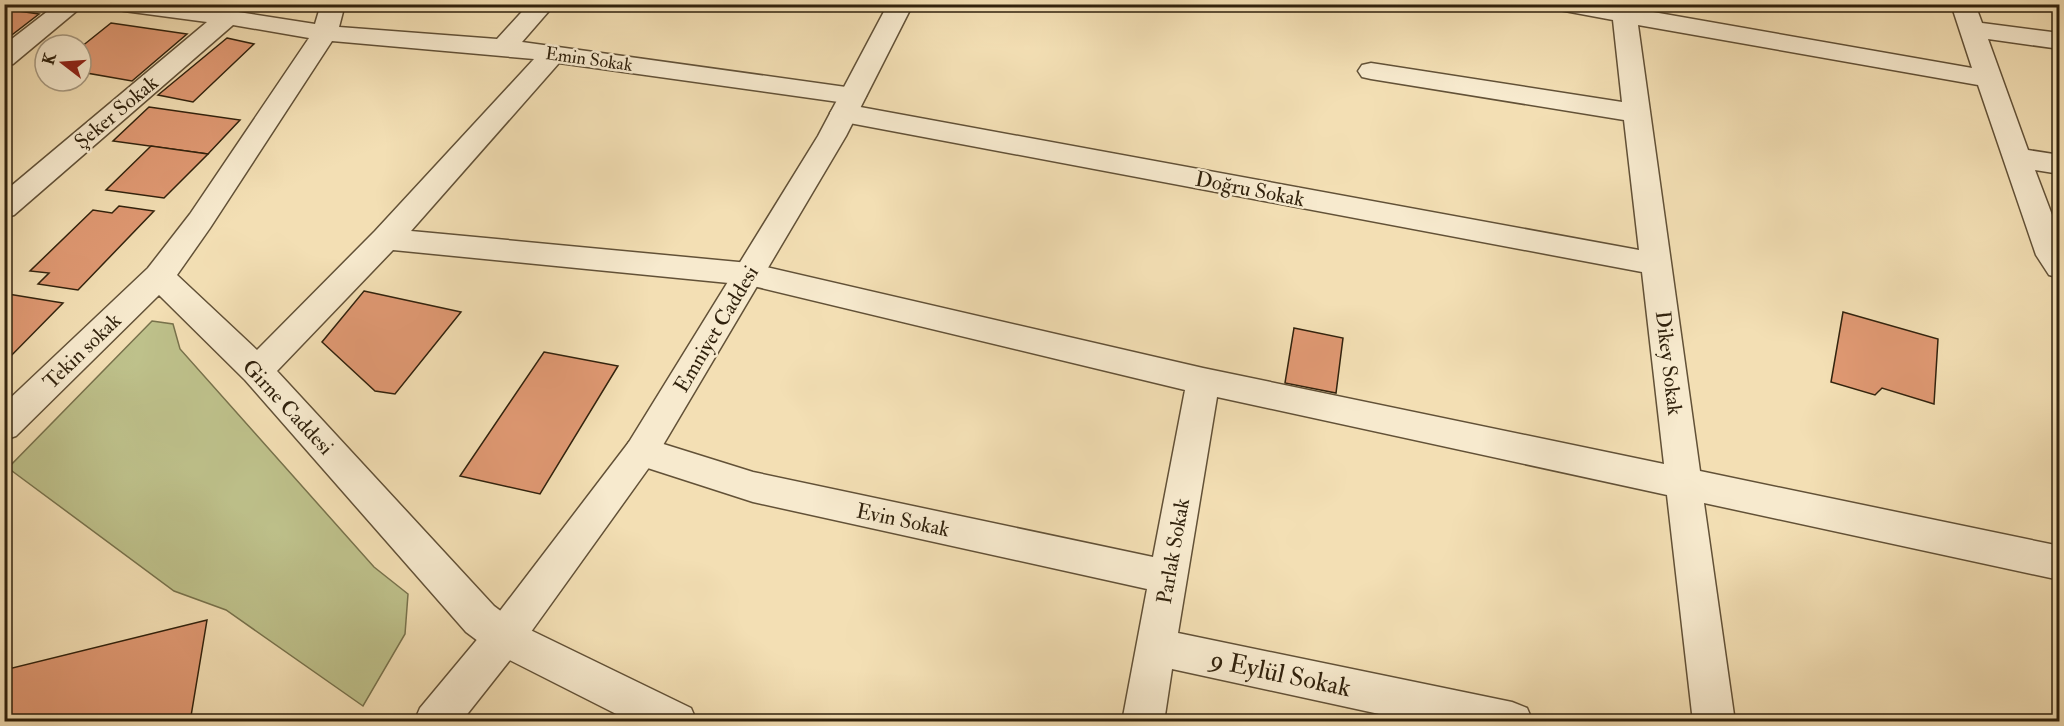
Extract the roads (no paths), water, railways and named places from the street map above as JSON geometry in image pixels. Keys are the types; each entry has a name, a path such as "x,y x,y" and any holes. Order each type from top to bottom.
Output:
{"street":[{"path":"4,58 73,4"},
{"name":"Emin Sokak","path":"124,4 228,17 329,19 553,54 848,105"},
{"path":"503,47 543,4"},
{"name":"Emniyet Caddesi","path":"504,637 641,452 848,105 901,4"},
{"path":"1563,4 1624,10 1989,78"},
{"name":"Dikey Sokak","path":"1624,10 1714,722"},
{"path":"1967,16 2051,255 2060,267"},
{"path":"1967,16 2060,42"},
{"name":"Şeker Sokak","path":"4,208 228,17"},
{"path":"159,276 200,221 329,19"},
{"path":"257,371 386,239 553,54"},
{"path":"1371,71 1637,113"},
{"name":"Doğru Sokak","path":"848,105 1656,264"},
{"path":"2017,156 2060,165"},
{"path":"386,239 749,274 1203,381 2060,563"},
{"name":"Girne Caddesi","path":"159,276 257,371 480,620 504,637 676,722"},
{"name":"Tekin sokak","path":"4,426 159,276"},
{"name":"Parlak Sokak","path":"1143,722 1203,381"},
{"name":"Evin Sokak","path":"641,452 753,487 1168,577"},
{"path":"435,722 504,637"},
{"name":"9 Eylül Sokak","path":"1156,646 1512,722"}]}
